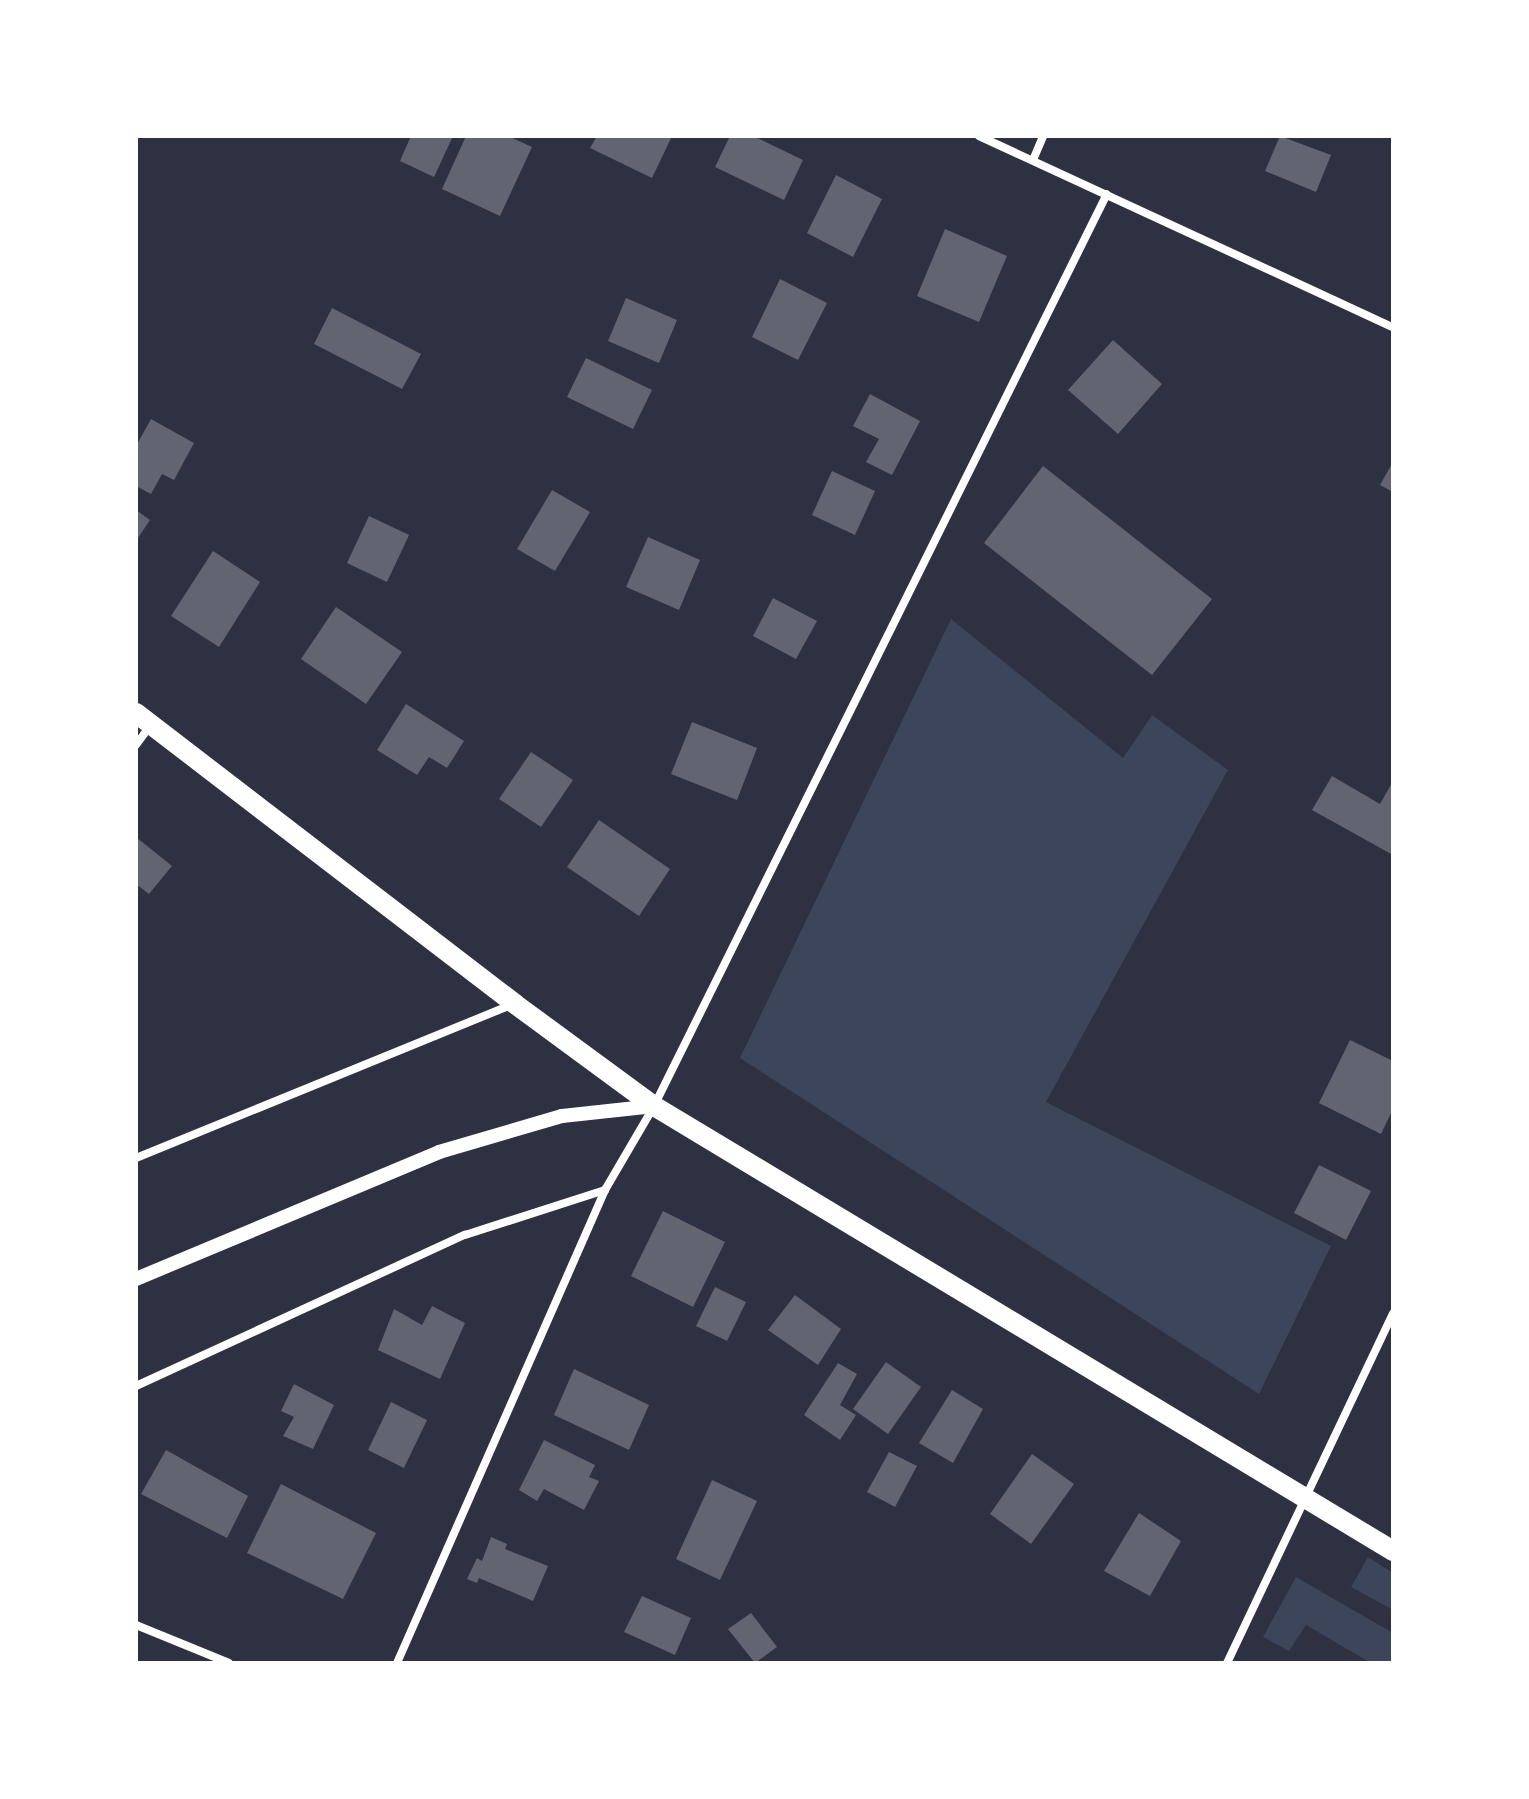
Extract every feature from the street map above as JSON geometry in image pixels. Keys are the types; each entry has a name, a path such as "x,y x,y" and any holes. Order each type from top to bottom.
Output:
{"main road":[{"path":"143,719 515,1004 654,1106 1393,1551"}],"street":[{"path":"979,136 1393,327"},
{"path":"1033,160 1043,136"},
{"path":"397,1663 605,1190 654,1106 1107,194"},
{"path":"136,745 143,719"},
{"path":"136,1158 515,1004"},
{"path":"136,1279 439,1152 562,1116 654,1106"},
{"path":"136,1386 465,1235 605,1190"},
{"path":"1227,1663 1393,1313"},
{"path":"136,1625 229,1663"}],"shaded area":[{"path":"951,619 1123,758 1152,715 1228,770 1046,1102 1331,1246 1259,1394 740,1058"},
{"path":"1368,1557 1393,1573 1393,1610 1351,1587"},
{"path":"1296,1577 1393,1633 1393,1663 1371,1663 1306,1625 1289,1651 1263,1637"}],"building":[{"path":"411,136 453,136 434,177 400,161"},
{"path":"466,136 508,136 532,147 500,216 442,189"},
{"path":"597,136 672,136 652,178 590,148"},
{"path":"730,136 753,136 803,160 784,200 715,167"},
{"path":"1280,136 1331,155 1316,192 1265,171"},
{"path":"836,175 882,199 853,257 807,233"},
{"path":"945,229 1007,256 979,322 917,296"},
{"path":"780,279 827,303 798,360 752,337"},
{"path":"626,298 677,320 659,363 608,341"},
{"path":"332,308 421,354 402,389 314,344"},
{"path":"1113,340 1162,384 1118,434 1068,390"},
{"path":"586,358 652,390 633,429 567,397"},
{"path":"870,394 920,421 892,475 866,462 879,439 853,426"},
{"path":"151,419 194,443 174,480 162,474 151,494 136,486 136,446"},
{"path":"1393,462 1393,492 1380,485"},
{"path":"1043,466 1212,599 1152,675 984,543"},
{"path":"832,471 875,491 855,535 812,515"},
{"path":"552,490 590,512 555,571 517,549"},
{"path":"136,510 150,520 136,541"},
{"path":"369,516 409,535 387,582 347,563"},
{"path":"648,537 700,560 679,610 626,587"},
{"path":"213,551 260,582 219,647 171,616"},
{"path":"773,598 817,621 796,659 753,636"},
{"path":"336,607 402,652 366,704 301,659"},
{"path":"406,704 464,741 447,768 429,757 417,775 377,750"},
{"path":"692,722 757,748 737,800 671,774"},
{"path":"531,752 573,780 541,827 499,799"},
{"path":"1332,776 1380,804 1393,781 1393,855 1312,810"},
{"path":"599,820 670,869 639,916 567,867"},
{"path":"136,837 172,866 149,894 136,884"},
{"path":"1350,1040 1393,1061 1393,1109 1381,1134 1319,1103"},
{"path":"1319,1165 1371,1191 1346,1240 1294,1213"},
{"path":"663,1211 725,1242 693,1307 631,1276"},
{"path":"715,1287 746,1302 727,1341 696,1326"},
{"path":"795,1295 841,1329 818,1365 768,1330"},
{"path":"432,1306 465,1323 440,1379 378,1350 394,1309 422,1325"},
{"path":"886,1362 921,1387 888,1434 853,1409"},
{"path":"838,1363 857,1374 840,1405 856,1415 840,1440 804,1415"},
{"path":"574,1369 649,1405 629,1450 554,1415"},
{"path":"294,1384 334,1405 313,1449 283,1436 294,1417 281,1411"},
{"path":"952,1390 983,1409 953,1463 919,1443"},
{"path":"391,1402 427,1420 404,1468 368,1450"},
{"path":"544,1440 595,1465 589,1477 599,1481 584,1510 544,1489 537,1501 519,1490"},
{"path":"166,1450 248,1496 227,1538 141,1494"},
{"path":"889,1452 917,1466 895,1507 867,1492"},
{"path":"1032,1454 1074,1484 1031,1544 990,1514"},
{"path":"712,1480 757,1501 720,1580 676,1559"},
{"path":"281,1484 376,1533 343,1599 247,1553"},
{"path":"1139,1513 1181,1541 1150,1596 1104,1571"},
{"path":"491,1537 507,1544 505,1549 548,1566 533,1601 479,1578 477,1583 467,1579 477,1558 482,1561"},
{"path":"642,1596 691,1618 675,1655 624,1632"},
{"path":"751,1613 777,1647 755,1663 728,1629"}]}
